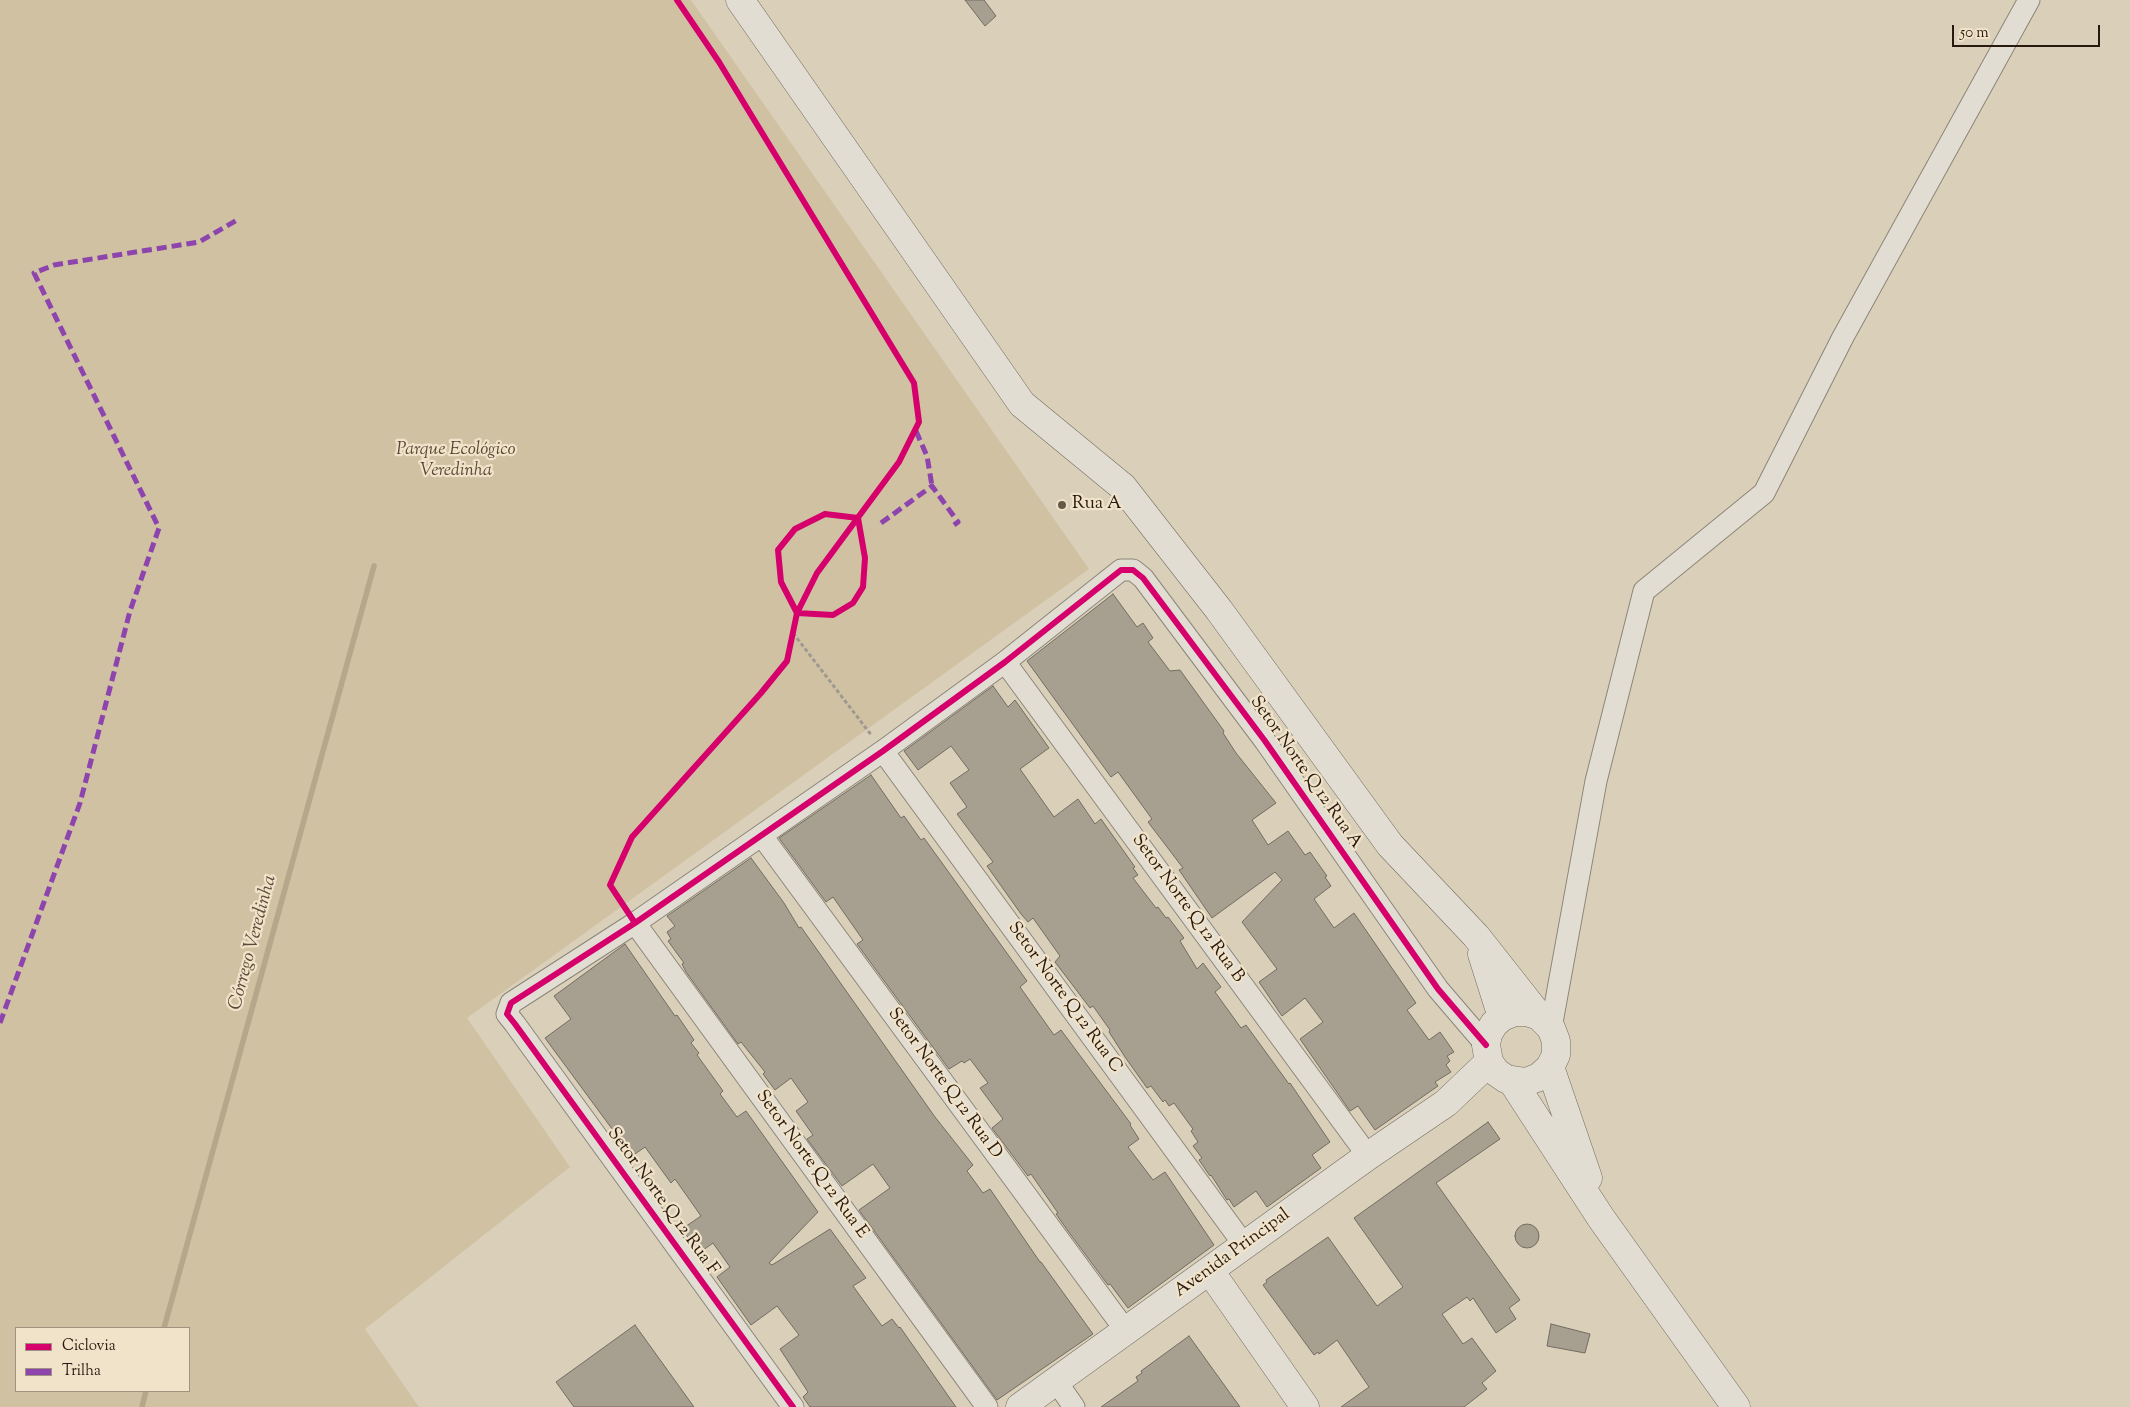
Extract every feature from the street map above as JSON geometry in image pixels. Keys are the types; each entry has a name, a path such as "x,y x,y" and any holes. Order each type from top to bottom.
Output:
{"street":[{"path":"740,0 1022,404 1123,487 1219,610 1390,845 1476,936 1545,1022 1556,1041 1556,1055 1550,1067 1601,1218"},
{"path":"1545,1022 1596,781 1644,592 1764,493 1843,336 2029,0"},
{"name":"Setor Norte Q 12 Rua A","path":"1005,662 1121,570 1133,570 1142,578 1265,741 1438,989 1498,1051"},
{"path":"635,923 883,751 1005,662"},
{"name":"Setor Norte Q 12 Rua B","path":"1005,662 1368,1156"},
{"name":"Setor Norte Q 12 Rua C","path":"883,751 1245,1246"},
{"name":"Setor Norte Q 12 Rua D","path":"762,836 1126,1331"},
{"name":"Setor Norte Q 12 Rua F","path":"635,923 511,1003 508,1014 793,1407"},
{"name":"Setor Norte Q 12 Rua E","path":"635,923 986,1407"},
{"path":"1476,936 1498,1051 1601,1218 1736,1407"},
{"name":"Avenida Principal","path":"1020,1407 1368,1156 1446,1103 1498,1051 1514,1012 1527,1012 1545,1022"},
{"name":"Avenida Principal","path":"1498,1051 1526,1082 1540,1077 1550,1067"},
{"path":"1210,1271 1305,1407"},
{"path":"1056,1381 1074,1407"}],"path":[{"path":"791,642 793,630"},
{"path":"793,630 883,751"}],"green space":[{"name":"Parque Ecológico Veredinha","path":"0,0 691,0 1089,569 467,1018 570,1167 365,1329 419,1407 0,1407"}],"building":[{"path":"965,0 984,0 996,16 985,26"},
{"path":"1113,594 1137,627 1143,623 1153,638 1148,642 1170,671 1180,670 1224,731 1223,733 1236,753 1276,803 1252,820 1268,845 1288,831 1305,855 1310,852 1327,876 1325,877 1331,886 1314,899 1334,928 1354,913 1416,1003 1407,1010 1429,1040 1440,1032 1454,1052 1447,1056 1450,1061 1446,1065 1451,1072 1435,1082 1438,1086 1375,1130 1358,1106 1350,1111 1300,1039 1323,1022 1305,998 1282,1016 1259,982 1277,969 1242,922 1282,880 1275,872 1212,918 1179,870 1183,868 1148,822 1152,819 1118,772 1111,777 1027,661"},
{"path":"993,686 1008,707 1015,700 1049,748 1020,769 1054,817 1078,799 1095,824 1101,819 1135,867 1133,868 1138,875 1133,878 1156,908 1158,907 1166,918 1168,917 1184,938 1180,941 1197,969 1203,963 1221,987 1215,992 1241,1028 1246,1025 1290,1083 1330,1142 1312,1155 1321,1168 1267,1207 1256,1191 1234,1207 1229,1199 1227,1200 1199,1160 1202,1158 1193,1146 1198,1142 1191,1131 1193,1129 1174,1103 1169,1106 1165,1100 1163,1102 1151,1086 1147,1088 1093,1006 1090,1008 1055,962 1060,956 1033,918 1028,922 987,866 993,862 957,814 967,807 950,783 969,770 951,746 918,770 904,751"},
{"path":"871,775 901,818 904,816 921,840 924,838 1027,981 1020,987 1054,1035 1061,1030 1131,1124 1139,1139 1128,1147 1153,1180 1165,1172 1214,1245 1128,1308 1110,1284 1108,1285 1068,1231 1031,1174 1028,1176 992,1128 1003,1119 980,1088 988,1083 970,1059 964,1063 962,1061 949,1069 857,944 863,940 833,897 826,902 779,838"},
{"path":"751,858 935,1117 973,1165 967,1171 983,1193 990,1189 1040,1262 1093,1334 997,1400 859,1210 890,1188 873,1164 842,1186 807,1139 813,1135 796,1111 808,1102 791,1078 775,1090 763,1074 765,1072 741,1042 738,1044 686,972 682,964 684,963 668,941 671,939 667,932 675,926 667,916"},
{"path":"625,944 694,1040 691,1043 699,1053 697,1055 723,1091 720,1094 737,1117 746,1111 818,1212 769,1263 772,1265 830,1229 866,1278 853,1286 882,1326 892,1319 900,1327 956,1407 810,1407 803,1397 808,1392 780,1349 799,1335 777,1306 751,1325 717,1277 730,1267 713,1243 699,1253 682,1229 701,1216 675,1179 671,1183 645,1147 632,1156 545,1038 571,1019 554,996"},
{"path":"1488,1122 1500,1139 1436,1183 1520,1300 1509,1308 1516,1319 1496,1333 1473,1298 1470,1301 1467,1297 1442,1314 1463,1344 1472,1338 1496,1371 1482,1383 1487,1389 1464,1407 1341,1407 1369,1387 1337,1340 1319,1354 1318,1352 1314,1355 1263,1285 1267,1282 1266,1280 1328,1237 1377,1306 1403,1287 1354,1218"},
{"path":"1527,1224 1532,1225 1538,1231 1538,1241 1532,1247 1527,1248 1522,1247 1516,1241 1515,1236 1516,1231 1522,1225"},
{"path":"1551,1324 1590,1334 1585,1353 1547,1346"},
{"path":"635,1325 694,1407 574,1407 556,1382"},
{"path":"1189,1336 1240,1407 1101,1407 1138,1381 1136,1377 1142,1373 1141,1371"}],"waterway":[{"name":"Córrego Veredinha","path":"164,1327 374,566"},
{"name":"Córrego Veredinha","path":"142,1407 146,1392"}],"marked path":[{"path":"0,1023 80,803 130,611 159,528 34,273 54,265 199,242 237,220"},
{"path":"916,431 927,456 932,486"},
{"path":"881,523 932,486 958,522 954,525"}],"cycle path":[{"path":"635,923 610,885 632,837 761,693 787,661 797,613 817,573 899,462 919,422 914,383 719,62 677,0"},
{"path":"825,514 858,518 865,558 863,587 853,603 833,615 797,613 781,582 778,550 795,529 825,514"},
{"path":"793,1407 507,1014 511,1003 635,923 883,751 1005,662 1121,570 1133,570 1143,578 1265,741 1438,989 1486,1045"}],"place":[{"name":"Rua A","path":"1062,505"}]}
